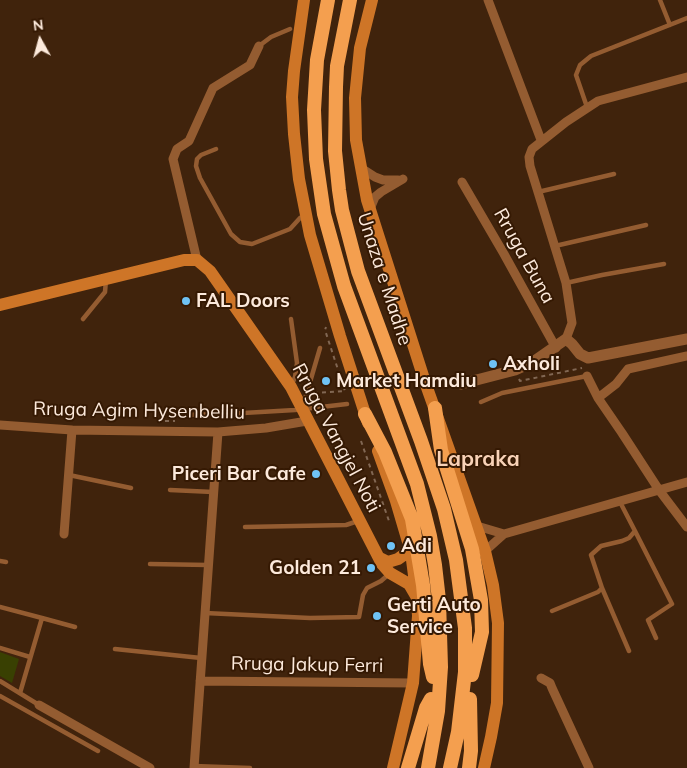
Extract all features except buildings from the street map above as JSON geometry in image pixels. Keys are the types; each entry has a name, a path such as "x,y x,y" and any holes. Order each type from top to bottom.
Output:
{"highway":[{"name":"Unaza e Madhe","path":"328,0 317,60 314,110 316,159 323,206 342,281 417,484 430,536 440,600 441,667 437,718 428,768"},
{"name":"Unaza e Madhe","path":"350,0 338,66 335,106 336,160 342,210 358,271 421,441 451,535 456,560 462,603 465,649 461,709 450,768"},
{"path":"435,408 441,450 472,549 481,600 482,632 472,675"},
{"path":"365,414 385,452 412,519 423,585 433,678"},
{"path":"450,768 460,752 463,740 472,675 472,629 467,582 462,560 451,535"},
{"path":"419,768 433,678 432,598 435,565"},
{"path":"408,768 426,708 431,699"},
{"path":"469,768 471,750 470,699"}],"main road":[{"path":"304,0 292,98 299,179 310,235 365,414 396,501 409,544 415,575 418,616 413,683 393,768"},
{"path":"372,0 360,48 355,98 356,140 370,209 425,382 477,526 493,585 498,623 497,703 484,768"},
{"path":"0,305 184,260 197,260"},
{"name":"Rruga Vangjel Noti","path":"197,260 210,271 291,387 384,565"},
{"path":"409,544 405,554 384,565 409,584 417,599"}],"street":[{"path":"488,0 541,140"},
{"path":"197,260 173,158 177,148 189,141 213,88 250,66 259,46"},
{"path":"461,384 515,370 533,362 566,340 572,324 566,283 530,166 529,157 532,149 541,140 598,101 687,78"},
{"path":"361,168 383,180 403,179 375,197 370,209"},
{"name":"Rruga Buna","path":"462,182 556,348"},
{"path":"566,340 580,354 588,358 687,339"},
{"path":"598,398 616,384 628,369 687,356"},
{"path":"587,372 598,398 659,490 687,527"},
{"name":"Rruga Agim Hysenbelliu","path":"0,425 72,430 218,432 266,428 305,415"},
{"path":"64,534 72,430"},
{"path":"194,767 218,432"},
{"path":"485,551 504,534 687,482"},
{"path":"477,526 504,534"},
{"path":"542,678 550,683 588,768"},
{"name":"Rruga Jakup Ferri","path":"200,680 413,683"},
{"path":"40,705 150,768"}],"lane":[{"path":"660,0 670,25"},
{"path":"587,107 576,75 580,65 591,56 687,18"},
{"path":"259,46 271,37 290,29"},
{"path":"216,149 200,155 196,166 200,178 231,234 240,242 252,244 290,229 300,218"},
{"path":"537,192 614,174"},
{"path":"554,246 646,225"},
{"path":"566,283 664,264"},
{"path":"83,318 105,292 106,279"},
{"path":"291,319 296,363 295,377 291,387"},
{"path":"305,415 307,394 320,348"},
{"path":"481,402 502,393 587,372"},
{"path":"179,415 305,415 347,404"},
{"path":"69,475 131,488"},
{"path":"170,490 213,492"},
{"path":"620,502 672,604 648,620 656,638"},
{"path":"246,526 346,525 359,520"},
{"path":"629,651 602,588 591,555 601,546 622,541 629,538 634,532"},
{"path":"0,560 6,562"},
{"path":"150,564 208,565"},
{"path":"205,613 310,618 359,617 363,594 367,588 381,580 384,565"},
{"path":"552,611 598,592 602,588"},
{"path":"0,607 76,627"},
{"path":"20,693 42,618"},
{"path":"0,648 30,658"},
{"path":"115,649 201,658"},
{"path":"0,681 40,705"},
{"path":"0,696 98,751"},
{"path":"194,767 250,768"}],"path":[{"path":"307,394 344,391 325,330 326,325"},
{"path":"520,381 587,372"},
{"path":"161,421 180,421"},
{"path":"361,441 391,524"}],"green space":[{"path":"0,652 19,659 12,683 0,676"}],"place":[{"name":"FAL Doors","path":"186,301"},
{"name":"Axholi","path":"493,364"},
{"name":"Market Hamdiu","path":"326,381"},
{"name":"Piceri Bar Cafe","path":"316,474"},
{"name":"Adi","path":"391,546"},
{"name":"Golden 21","path":"371,568"},
{"name":"Gerti Auto Service","path":"377,616"}],"district":[{"name":"Lapraka","path":"478,460"}]}
